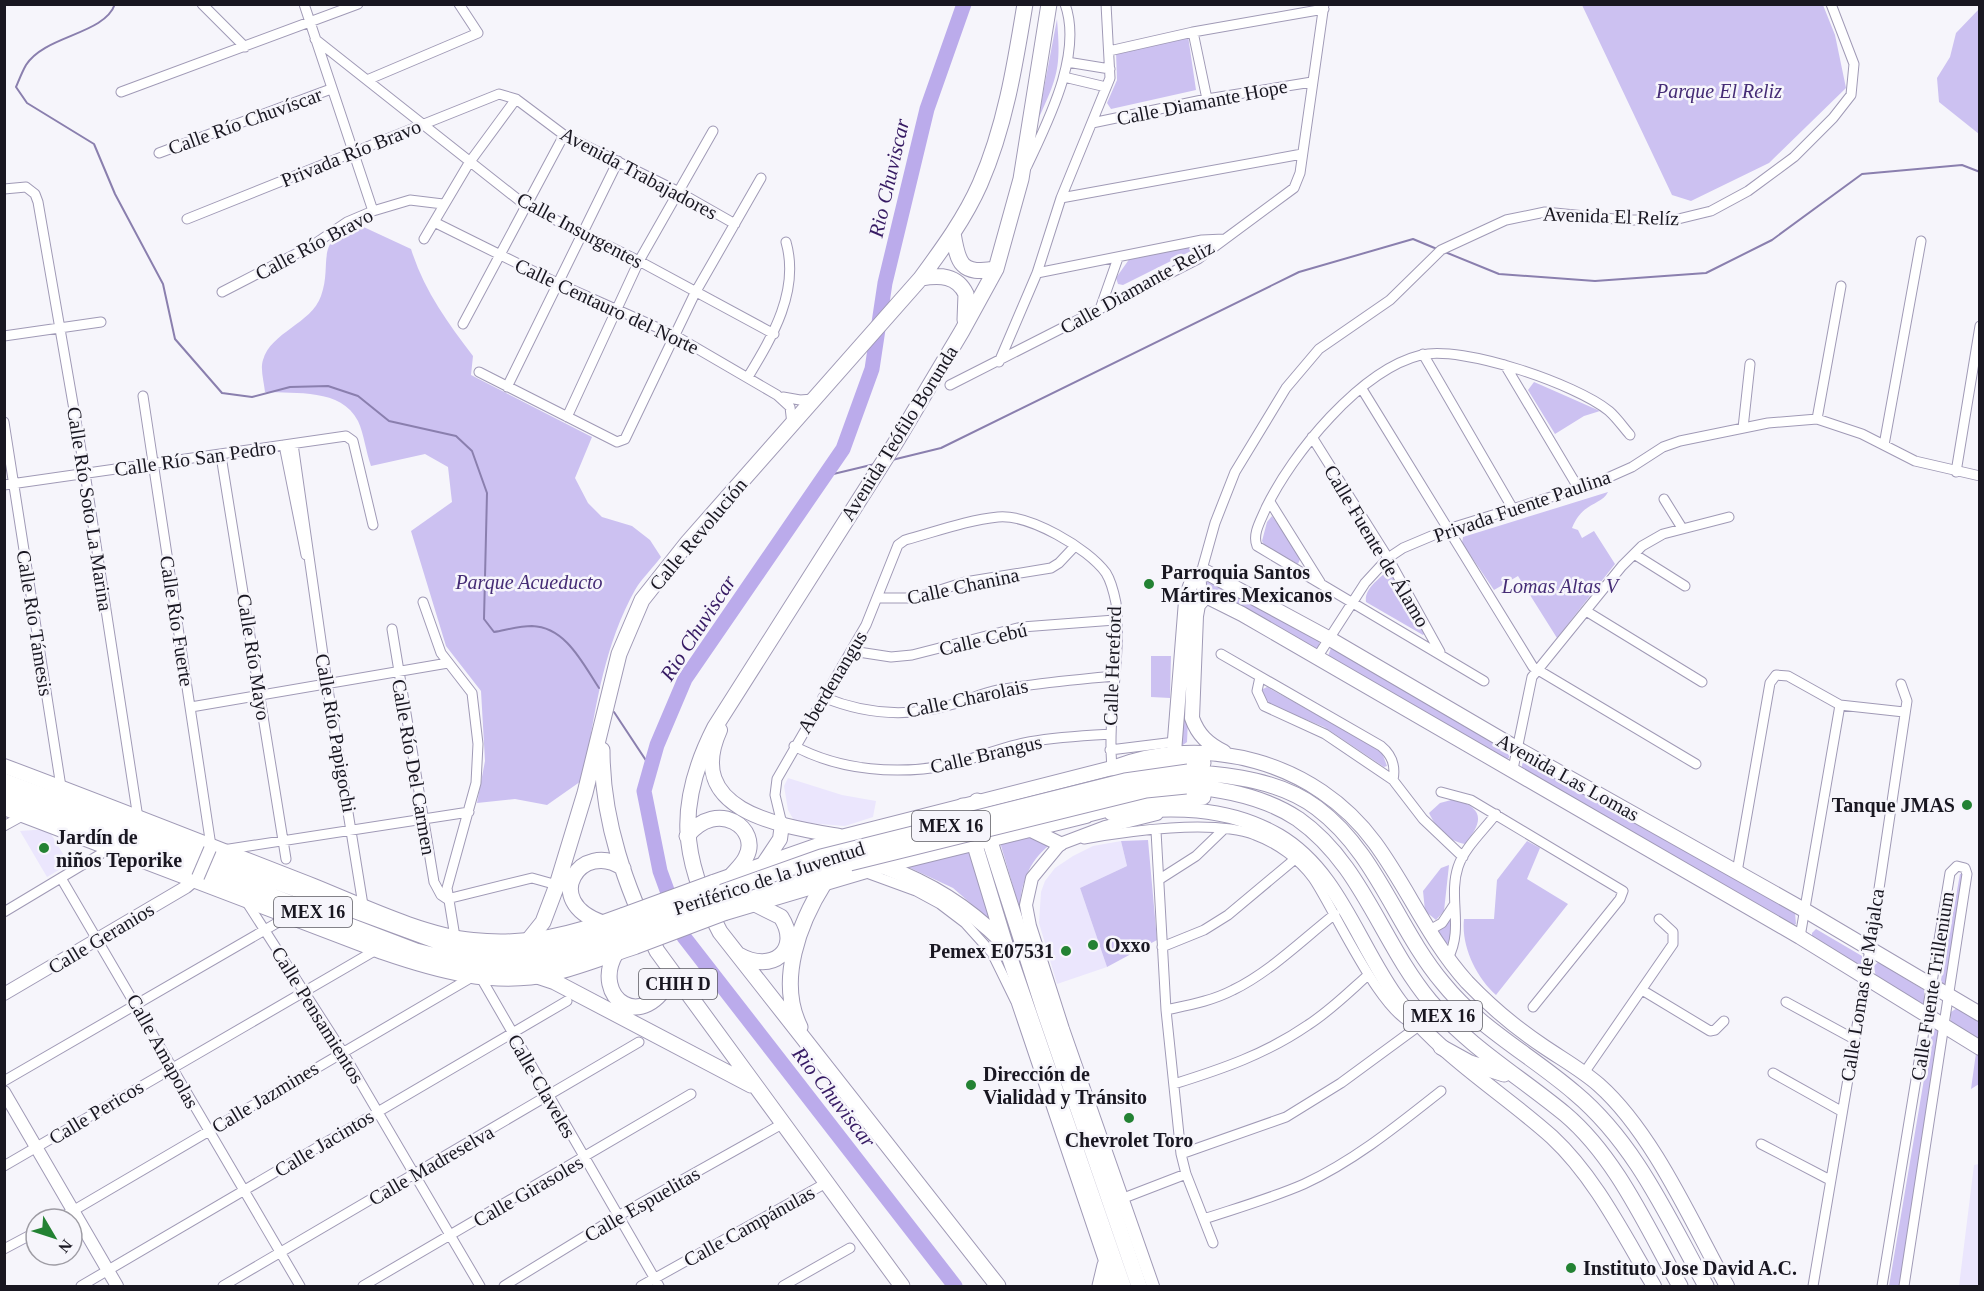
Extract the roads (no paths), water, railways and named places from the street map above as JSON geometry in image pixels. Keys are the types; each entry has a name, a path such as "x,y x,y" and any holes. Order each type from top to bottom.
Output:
{"main road":[{"name":"Avenida Teófilo Borunda","path":"687,836 690,790 697,766 715,727 896,442 996,269 1021,179 1049,4"},
{"path":"921,278 953,233 980,184 994,150 1011,85 1026,6"},
{"path":"953,233 957,258 962,265 975,270 996,269"},
{"path":"921,278 946,276 963,288 968,304 962,331"},
{"name":"Calle Revolución","path":"527,942 543,922 557,885 585,793 619,654 642,600 688,542 841,372 921,278"},
{"name":"Avenida Las Lomas","path":"1201,573 1220,578 1330,639 1518,749 1806,911 1980,1014"},
{"name":"Avenida El Relíz","path":"1175,747 1186,601 1192,580 1201,573"},
{"name":"Avenida Las Lomas","path":"1202,598 1211,598 1513,769 1800,937 1980,1048"},
{"path":"1202,598 1196,616 1192,718 1203,739 1234,756"},
{"path":"744,682 719,733 712,755 711,768 717,785 736,806 750,814 782,824 841,837"},
{"path":"602,723 605,799 609,824 623,868"},
{"path":"4,808 109,849 197,879 376,950 476,978 537,976 583,964 713,882 764,863 841,837 1112,768 1175,747 1234,756 1274,767 1300,778 1345,809 1375,843 1428,931 1468,982 1515,1026 1584,1073 1620,1106 1636,1126 1727,1287"},
{"path":"1112,768 1195,762 1246,771 1262,782"},
{"path":"4,766 214,849 455,937 493,942 527,942 560,937 603,923"},
{"name":"Periférico de la Juventud","path":"626,936 821,857 1125,781 1187,779 1262,782 1315,807 1337,825 1372,866 1409,936 1444,985 1491,1031 1575,1092 1610,1126 1634,1156 1706,1287"},
{"name":"Periférico de la Juventud","path":"856,867 1187,779 1264,802 1298,819 1338,856 1356,881 1396,955 1431,1002 1474,1047 1565,1114 1588,1137 1623,1186 1680,1287"},
{"name":"MEX 16","path":"4,781 445,944 527,953 626,936"},
{"name":"MEX 16","path":"4,794 416,951 447,960 471,964 531,966 565,958 626,936"},
{"path":"723,908 755,904 825,882 856,867 883,866 1115,806 1167,796 1264,802"},
{"path":"970,804 1117,1201 1140,1287"},
{"path":"1077,817 1179,809 1213,811 1250,821 1298,849 1332,888 1386,981 1420,1026 1441,1047 1544,1130 1574,1160 1599,1196 1654,1287"},
{"path":"687,836 710,817 722,817 740,827 749,849 747,857 731,876"},
{"path":"764,863 780,838 782,824"},
{"path":"1029,829 1060,844"},
{"name":"CHIH D","path":"687,836 699,886 707,908 736,954 998,1287"},
{"path":"982,840 1005,944 1123,1287"},
{"path":"623,868 608,861 586,863 576,872 571,884 570,897 575,907 583,915 626,936"},
{"path":"883,866 946,894 1005,944"},
{"name":"MEX 16","path":"723,908 856,867"},
{"name":"CHIH D","path":"623,868 642,922 672,975 902,1287"},
{"path":"824,1066 799,1026 789,995 792,968 807,913 825,882"},
{"path":"736,954 757,964 771,962 782,954 788,943 788,933 781,916 755,904"},
{"name":"Periférico de la Juventud","path":"626,936 723,908"},
{"path":"626,936 610,964 608,977 620,1001 631,1007 643,1007 657,1000 672,975"},
{"path":"537,976 566,988 755,1087"},
{"path":"1441,1047 1470,1063 1518,1079"},
{"path":"1100,1287 1105,1265"}],"street":[{"path":"202,4 245,47"},
{"path":"304,4 373,211"},
{"path":"121,92 310,24 358,4"},
{"path":"367,80 478,33 459,4"},
{"path":"1021,179 1064,77 1067,62 1068,14 1065,4"},
{"path":"999,362 1037,273 1061,198 1106,87 1110,69 1106,4"},
{"name":"Avenida El Relíz","path":"1201,573 1215,523 1235,472 1257,433 1292,381 1319,349 1390,300 1441,250 1485,228 1535,213 1636,220 1693,218 1712,211 1748,190 1794,157 1833,118 1849,99 1854,86 1854,64 1831,4"},
{"path":"1109,51 1324,7"},
{"name":"Calle Diamante Reliz","path":"950,386 1198,259 1294,188 1300,173 1324,7"},
{"path":"1193,32 1207,99"},
{"name":"Calle Insurgentes","path":"315,39 525,205 639,261 774,334"},
{"path":"1067,62 1110,69"},
{"path":"1064,77 1106,87"},
{"name":"Calle Diamante Hope","path":"1092,123 1207,99 1312,82"},
{"name":"Calle Río Chuvíscar","path":"159,153 331,89"},
{"name":"Privada Río Bravo","path":"187,219 499,94 516,99"},
{"path":"424,239 469,163 516,99"},
{"name":"Avenida Trabajadores","path":"516,99 564,135 677,191 735,224"},
{"path":"567,417 615,308 677,191 713,130"},
{"path":"463,324 564,135"},
{"path":"1061,198 1302,154"},
{"path":"507,387 618,161"},
{"path":"478,372 617,441 622,441 630,431 695,293 761,178"},
{"name":"Calle Río Soto La Marina","path":"4,189 26,187 35,194 38,202 85,473 138,818"},
{"name":"Calle Río Bravo","path":"222,292 313,245 347,222 373,211 410,200 443,204"},
{"name":"Calle Centauro del Norte","path":"434,222 557,283 674,335 748,377 777,395 790,407 792,426"},
{"path":"1037,273 1202,240 1224,239"},
{"path":"1884,445 1921,241"},
{"path":"748,377 774,334 789,284 789,253 786,242"},
{"path":"1100,309 1118,258"},
{"path":"1817,418 1841,286"},
{"path":"4,336 101,322"},
{"path":"1956,472 1980,326"},
{"path":"1423,354 1513,509"},
{"path":"1484,681 1257,546 1257,530 1270,502 1312,437 1362,389 1390,367 1423,354 1443,355 1533,373 1591,399 1610,412 1630,435"},
{"path":"1743,428 1750,364"},
{"path":"1505,366 1579,489"},
{"path":"1362,389 1536,670 1696,764"},
{"name":"Calle Centauro del Norte","path":"777,395 801,400 818,398"},
{"name":"Calle Río Fuerte","path":"142,396 214,849"},
{"name":"Privada Fuente Paulina","path":"1316,659 1365,583 1388,558 1403,548 1448,529 1614,476 1663,447 1743,428 1817,418 1841,425 1915,461 1980,476"},
{"name":"Calle Río Támesis","path":"4,422 9,484 61,787"},
{"name":"Calle Río San Pedro","path":"9,484 349,437 353,441 373,525"},
{"name":"Calle Fuente de Álamo","path":"1312,437 1388,558 1442,654"},
{"name":"Calle Río Papigochi","path":"289,445 308,541 308,561 363,905"},
{"name":"Calle Río Mayo","path":"221,456 286,859"},
{"path":"1664,499 1682,528"},
{"path":"1270,502 1322,584"},
{"name":"Calle Hereford","path":"902,541 991,519 1014,517 1034,523 1075,546 1099,566 1110,579 1116,604 1110,734 1112,768"},
{"path":"1513,769 1530,682 1536,670 1634,554 1650,541 1682,528 1729,517"},
{"name":"Aberdenangus","path":"782,824 775,787 794,746 852,651 879,598 896,548 902,541"},
{"name":"Calle Chanina","path":"879,598 915,598 965,582 1051,568 1075,546"},
{"path":"1634,554 1685,586"},
{"path":"1201,573 1202,598"},
{"path":"423,603 436,642 448,663 466,683 475,704 478,765 470,812 448,883 447,899 455,937"},
{"path":"1586,611 1702,682"},
{"name":"Calle Cebú","path":"852,651 891,657 912,655 1022,627 1115,620"},
{"name":"Calle Río Del Carmen","path":"392,629 434,882 441,895 447,899"},
{"path":"1221,654 1381,746 1393,761 1394,780"},
{"path":"191,707 448,663"},
{"path":"1737,872 1770,683 1776,675 1788,676 1840,705 1904,712"},
{"name":"Calle Charolais","path":"823,697 844,706 894,714 948,706 994,691 1034,684 1113,676"},
{"path":"1260,677 1257,691 1264,706 1325,734 1394,780 1422,819 1463,857"},
{"name":"Calle Lomas de Majalca","path":"1813,1287 1870,949 1907,701 1901,684"},
{"path":"1800,937 1840,705"},
{"name":"Calle Brangus","path":"794,746 823,760 868,768 902,770 951,765 1024,743 1110,734"},
{"path":"1110,750 1175,747"},
{"path":"1441,792 1471,800 1623,891 1620,899 1533,1006"},
{"path":"1080,1096 1030,926 1026,905 1032,878 1060,844 1105,826 1179,809"},
{"path":"197,879 214,849 470,812"},
{"path":"1448,958 1455,938 1456,874 1463,857 1496,814"},
{"path":"4,826 24,815"},
{"path":"1060,844 1156,831 1224,829 1240,830 1265,839 1296,859 1312,878 1335,914 1368,975 1401,1018 1411,1025 1420,1026"},
{"path":"1160,879 1196,856 1224,829"},
{"path":"1156,831 1166,1010 1181,1154 1186,1174 1213,1243"},
{"path":"4,912 109,849"},
{"path":"1162,947 1204,930 1228,915 1296,859"},
{"name":"Calle Fuente Trillenium","path":"1882,1287 1950,873 1957,866 1963,867 1967,874 1904,1287"},
{"path":"856,867 916,891 940,904 965,923 992,953 1018,1009 1112,1287"},
{"name":"Calle Amapolas","path":"61,878 137,1004 207,1131 300,1287"},
{"path":"447,899 532,878 557,885"},
{"name":"Calle Geranios","path":"4,994 99,940 197,879"},
{"name":"Calle Pensamientos","path":"246,900 342,1051 480,1287"},
{"path":"1428,931 1442,923 1454,905"},
{"path":"1166,1010 1205,1002 1234,990 1259,975 1335,914"},
{"path":"4,1081 289,916"},
{"path":"1584,1073 1674,940 1673,932 1659,919"},
{"name":"Calle Pericos","path":"4,1166 376,950"},
{"path":"1174,1084 1237,1064 1286,1040 1311,1024 1368,975"},
{"name":"Calle Claveles","path":"476,978 512,1034 657,1282"},
{"name":"Calle Jazmines","path":"80,1207 342,1051 476,978"},
{"path":"1642,990 1710,1031 1715,1030 1724,1021"},
{"name":"Calle Jacintos","path":"81,1287 567,1001"},
{"path":"1786,1002 1854,1039"},
{"path":"1181,1154 1286,1117 1341,1083 1420,1026"},
{"name":"Calle Madreselva","path":"223,1287 639,1042"},
{"path":"1773,1073 1841,1111"},
{"path":"1204,1219 1303,1184 1330,1170 1399,1124 1441,1091"},
{"path":"4,1092 71,1207"},
{"name":"Calle Girasoles","path":"363,1287 691,1094"},
{"name":"Calle Espuelitas","path":"504,1287 618,1216 783,1124"},
{"path":"1761,1144 1830,1180"},
{"path":"1153,1287 1117,1201 1186,1174"},
{"name":"Calle Campánulas","path":"641,1287 657,1282 826,1183"},
{"path":"84,1230 117,1287"},
{"path":"4,1250 24,1239"},
{"path":"783,1287 850,1248"}],"waterway":[{"path":"115,4 109,14 99,22 46,47 35,55 26,65 16,87 27,103 94,144 115,194 163,284 175,339 222,393 252,397 290,387 328,386 358,396 389,421 456,436 472,451 487,493 484,619 494,632 532,626 555,633 572,648 599,688"},
{"name":"Rio Chuviscar","path":"955,1286 684,937 660,871 644,791 657,745 685,679 843,449 872,369 885,283 927,109 964,4"},
{"path":"1445,252 1499,274 1595,281 1706,273 1772,240 1862,174 1962,165 1980,172"},
{"path":"892,460 941,448 1299,272 1413,239 1437,249"},
{"path":"825,476 875,464"},
{"path":"614,712 651,768"}],"place":[{"name":"Parroquia Santos Mártires Mexicanos","path":"1149,584"},
{"name":"Tanque JMAS","path":"1967,805"},
{"name":"Jardín de niños Teporike","path":"44,848"},
{"name":"Oxxo","path":"1093,945"},
{"name":"Pemex E07531","path":"1066,951"},
{"name":"Dirección de Vialidad y Tránsito","path":"971,1085"},
{"name":"Chevrolet Toro","path":"1129,1118"},
{"name":"Instituto Jose David A.C.","path":"1571,1268"}],"park label":[{"name":"Parque El Reliz","path":"1719,91"},
{"name":"Parque Acueducto","path":"529,582"},
{"name":"Lomas Altas V","path":"1560,586"}]}
